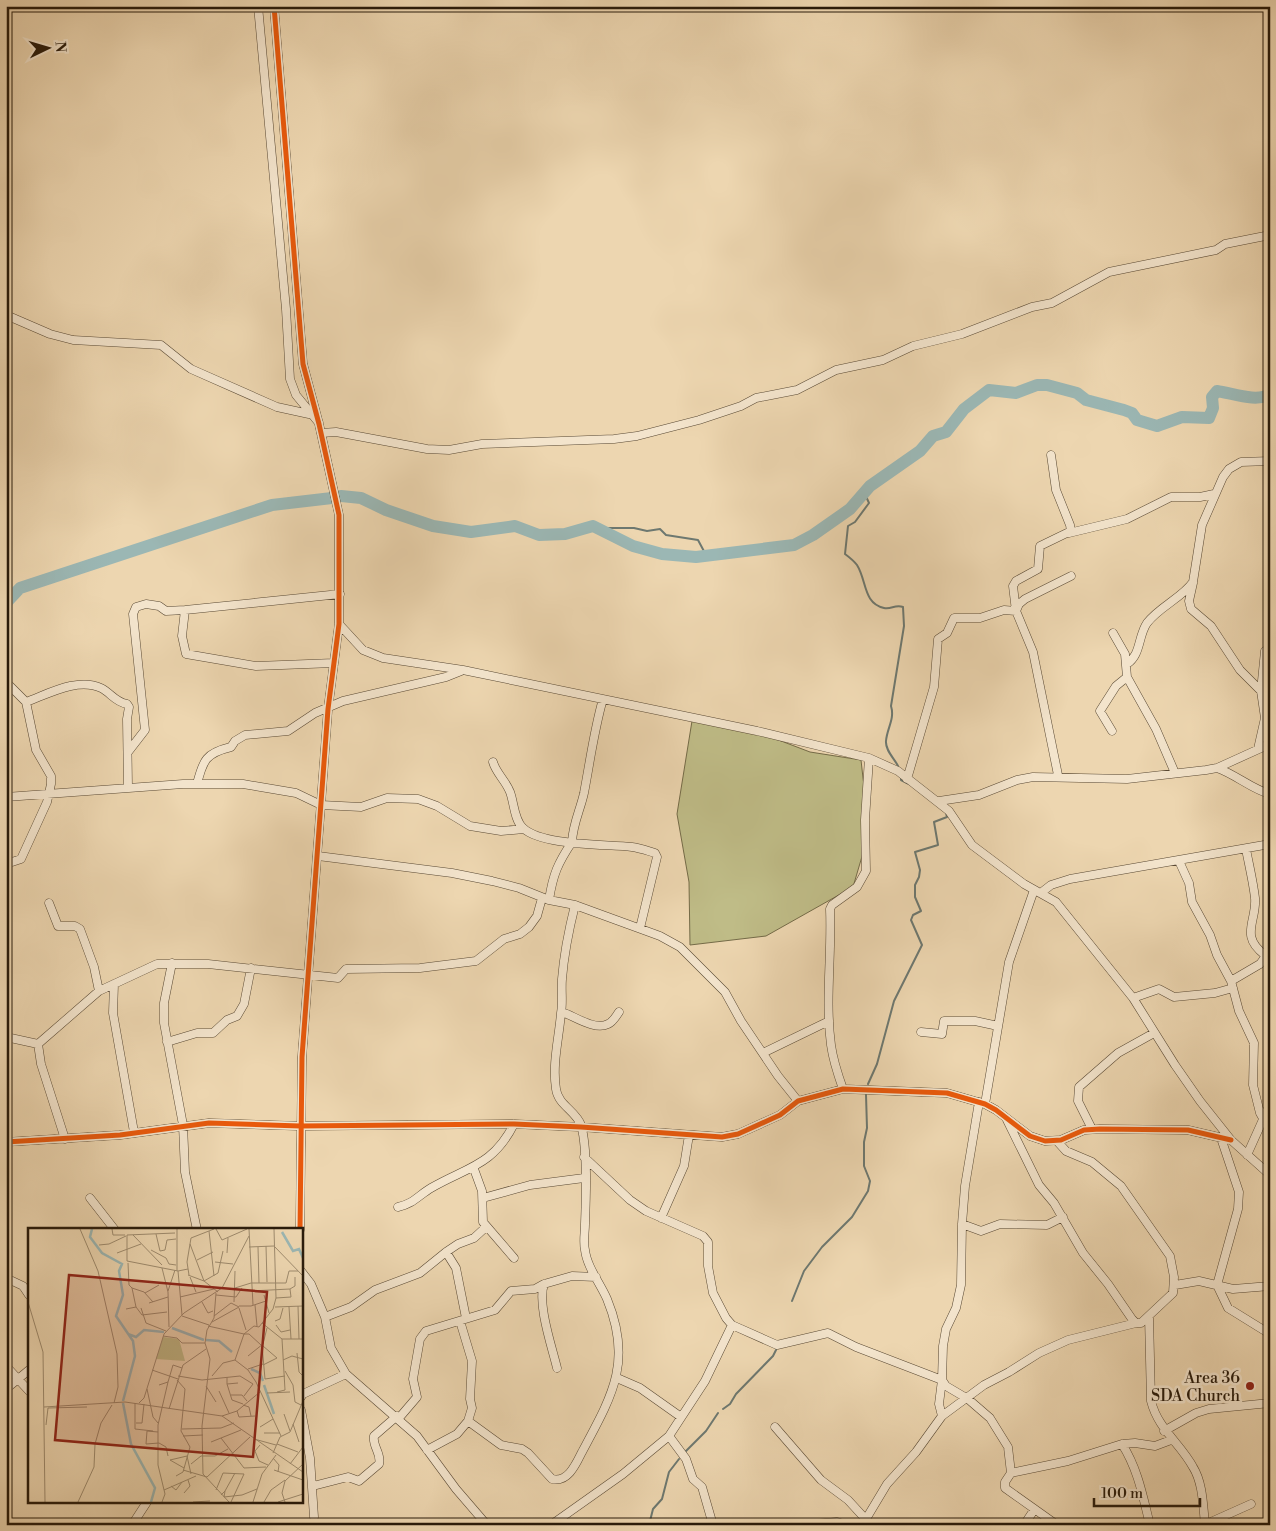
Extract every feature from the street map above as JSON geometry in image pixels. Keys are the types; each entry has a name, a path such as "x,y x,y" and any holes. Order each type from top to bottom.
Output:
{"street":[{"path":"258,6 268,132 280,241 290,379 296,395 319,424"},
{"path":"274,6 300,340 305,376 319,424 338,504 340,594 339,624 328,709 308,976 300,1126 300,1228"},
{"path":"321,433 336,432 427,449 449,450 482,444 614,439 637,436 699,420 742,406 756,398 797,390 836,370 883,360 913,346 962,334 1032,307 1052,303 1109,272 1216,250 1225,244 1270,235"},
{"path":"6,315 50,334 73,340 161,345 191,369 277,407 310,414"},
{"path":"1051,455 1056,490 1070,525 1069,533"},
{"path":"1261,691 1240,670 1211,626 1191,610 1189,601 1198,565 1200,532 1214,494 1223,477 1237,464 1252,460 1270,461"},
{"path":"1058,776 1033,652 1016,611 1014,583 1038,569 1040,546 1069,533 1127,519 1171,496 1200,497 1214,494"},
{"path":"1016,611 1019,604 1025,599 1071,576"},
{"path":"1127,664 1134,657 1146,625 1193,582"},
{"path":"128,752 145,730 133,614 136,606 146,604 159,606 166,611 185,610 340,594"},
{"path":"185,610 182,636 186,654 256,666 334,663"},
{"path":"907,779 934,687 938,639 947,633 954,618 980,618 1004,610 1016,611"},
{"path":"339,624 353,641 372,655 463,670 757,731 869,758 887,765 939,801 955,817 972,845 1056,902 1078,927 1133,998 1195,1094 1231,1140 1270,1175"},
{"path":"1113,633 1125,654 1127,677 1156,728 1175,773"},
{"path":"1258,749 1265,718 1261,691 1265,651"},
{"path":"197,784 201,767 206,757 218,750 231,747 235,740 245,735 288,731 316,713 343,701 446,677 463,670"},
{"path":"1112,731 1100,711 1116,686 1127,677"},
{"path":"6,682 26,702 36,750 51,776 49,792 22,859 6,864"},
{"path":"26,702 79,684 102,688 119,702 127,704 129,707 128,787"},
{"path":"38,1044 99,991 157,964 172,963 252,968 338,978 346,969 420,968 481,959 504,939 520,934 529,927 545,899 554,870 566,848 572,842 572,826 583,797 594,731 603,699"},
{"path":"939,801 979,794 1026,778 1058,776 1127,779 1217,768 1270,744"},
{"path":"843,1089 834,1063 828,1021 832,949 830,909 832,905 857,887 866,871 865,820 869,758"},
{"path":"493,762 495,769 510,792 520,824 524,829 542,838 634,847 655,853 657,857 640,928"},
{"path":"1217,768 1234,774 1256,788 1270,794"},
{"path":"6,797 49,792 197,784 274,788 296,793 321,805 361,807 387,798 418,799 437,806 470,826 501,831 524,829"},
{"path":"942,1416 939,1404 943,1346 946,1329 956,1308 961,1285 962,1224 969,1153 982,1103 1009,962 1038,891 1070,879 1270,844"},
{"path":"1133,998 1159,989 1174,998 1215,993 1232,984 1260,964 1267,952 1256,946 1250,930 1255,898 1246,848"},
{"path":"318,856 452,873 519,888 545,899 575,904 640,928 680,947 725,992 763,1053 798,1101"},
{"path":"1179,861 1189,883 1192,902 1210,934 1217,954 1232,984 1239,1011 1254,1043 1253,1085 1260,1113 1264,1120"},
{"path":"49,903 58,926 75,926 80,929 94,967 99,991"},
{"path":"468,1421 501,1445 522,1449 552,1479 558,1481 563,1479 574,1468 610,1400 617,1378 619,1344 615,1324 607,1299 585,1251 584,1157 581,1127 577,1117 559,1098 556,1090 556,1050 562,1012 562,972 575,904"},
{"path":"172,963 163,1013 183,1125 185,1172 197,1228"},
{"path":"168,1042 197,1033 213,1033 226,1020 237,1016 244,1004 252,968"},
{"path":"114,984 112,1013 134,1132"},
{"path":"562,1012 592,1024 605,1025 610,1024 619,1012"},
{"path":"763,1053 828,1021"},
{"path":"921,1032 942,1034 944,1022 976,1021 998,1026"},
{"path":"1092,1129 1078,1101 1079,1087 1118,1053 1154,1033"},
{"path":"6,1037 38,1044"},
{"path":"38,1044 41,1064 65,1139"},
{"path":"6,1142 65,1139 183,1125 236,1123 300,1126 514,1124 722,1137 738,1134 780,1116 798,1101 843,1089 934,1092 982,1103 1005,1116 1037,1140 1056,1141 1092,1129 1188,1130 1231,1140"},
{"path":"1247,1155 1270,1104"},
{"path":"1005,1116 1039,1185 1063,1217 1083,1253 1136,1323"},
{"path":"398,1207 413,1203 434,1187 474,1168 504,1142 514,1124"},
{"path":"661,1218 684,1166 689,1135"},
{"path":"1221,1138 1239,1192 1238,1209 1217,1285 1228,1308 1270,1334"},
{"path":"775,1427 821,1480 848,1500 868,1523 886,1484 916,1452 942,1416 989,1381 1010,1372 1039,1353 1068,1340 1141,1323 1168,1299 1175,1285 1172,1265 1166,1250 1121,1186 1092,1162 1066,1151 1056,1141"},
{"path":"584,1157 630,1200 646,1211 703,1236 708,1242 708,1266 713,1293 726,1318 732,1325 777,1345 828,1333 856,1348 942,1380 946,1386 968,1398 990,1418 1008,1447 1011,1473"},
{"path":"474,1168 483,1198 482,1214 486,1227 514,1258"},
{"path":"483,1198 530,1184 584,1178"},
{"path":"90,1198 113,1228"},
{"path":"962,1224 981,1231 1000,1224 1048,1225 1063,1217"},
{"path":"324,1317 351,1307 375,1290 420,1273 446,1252 458,1244 474,1238 486,1227"},
{"path":"427,1450 457,1434 468,1421 472,1408 470,1399 472,1361 463,1319 456,1268 446,1252"},
{"path":"302,1272 311,1284 324,1317 331,1348 346,1374 418,1436 476,1514 487,1525"},
{"path":"314,1486 348,1477 358,1480 379,1464 380,1457 373,1442 374,1436 398,1417 417,1397 413,1379 421,1336 428,1329 495,1310 511,1291 535,1288 572,1276 596,1277"},
{"path":"6,1278 23,1286 28,1294"},
{"path":"1175,1285 1199,1281 1233,1289 1270,1286"},
{"path":"544,1284 542,1288 544,1312 556,1368"},
{"path":"1149,1316 1151,1401 1154,1414 1164,1431 1194,1467 1199,1482 1204,1524 1251,1504"},
{"path":"551,1525 623,1474 670,1436 705,1381 732,1325"},
{"path":"6,1366 28,1390"},
{"path":"6,1389 28,1371"},
{"path":"302,1396 346,1374"},
{"path":"617,1378 640,1388 681,1417"},
{"path":"1164,1431 1196,1413 1210,1409 1270,1403"},
{"path":"302,1416 314,1486 314,1517"},
{"path":"670,1436 686,1459 693,1479 702,1487 713,1525"},
{"path":"1057,1525 1005,1488 1004,1482 1011,1473 1068,1461 1122,1444 1135,1443 1155,1446 1172,1440"},
{"path":"1122,1444 1131,1458 1139,1481 1150,1525"},
{"path":"132,1525 146,1504"},
{"path":"1024,1525 1034,1510"},
{"path":"138,1514 140,1525"},
{"path":"802,1525 837,1522 846,1525"}],"shaded area":[{"path":"692,721 768,736 810,752 861,760 864,787 863,853 853,887 766,936 690,945 689,882 677,814"}],"waterway":[{"path":"341,496 361,498 386,510 433,526 471,532 515,526 539,535 565,534 593,526 633,546 662,554 696,557 794,545 813,535 850,509 870,486 920,451 933,436 946,432 964,409 989,390 1016,393 1037,385 1047,385 1077,393 1086,400 1124,410 1132,413 1137,420 1157,426 1182,417 1209,418 1213,408 1212,397 1217,391 1251,398 1265,397 1270,394"},
{"path":"864,492 869,503 855,522 848,526 845,554 857,565 866,591 872,601 884,608 903,607 904,626 891,706 891,719 886,741 887,748 899,768"},
{"path":"6,603 20,588 272,505 332,498"},
{"path":"596,528 634,528 647,531 660,529 666,535 698,540 706,555"},
{"path":"901,776 901,780 909,784"},
{"path":"868,1084 877,1064 894,1001 922,945 911,920 913,915 921,911 915,897 915,885 920,870 915,852 938,845 934,822 947,817 946,813"},
{"path":"792,1301 804,1271 822,1247 852,1217 868,1191 870,1181 864,1166 864,1142 867,1128 866,1095"},
{"path":"723,1409 730,1404 736,1394 773,1356 776,1350"},
{"path":"686,1451 706,1431 718,1413"},
{"path":"649,1525 653,1509 662,1499 669,1472 679,1459"}],"cycle path":[{"path":"274,6 303,364 319,424 339,515 339,624 328,709 302,1057 300,1228"},
{"path":"6,1142 120,1135 209,1123 300,1126 514,1124 722,1137 738,1134 780,1115 798,1101 843,1089 947,1093 985,1104 1030,1136 1045,1141 1061,1140 1084,1130 1100,1129 1188,1130 1231,1140"}],"place":[{"name":"Area 36 SDA Church","path":"1250,1386"}]}
